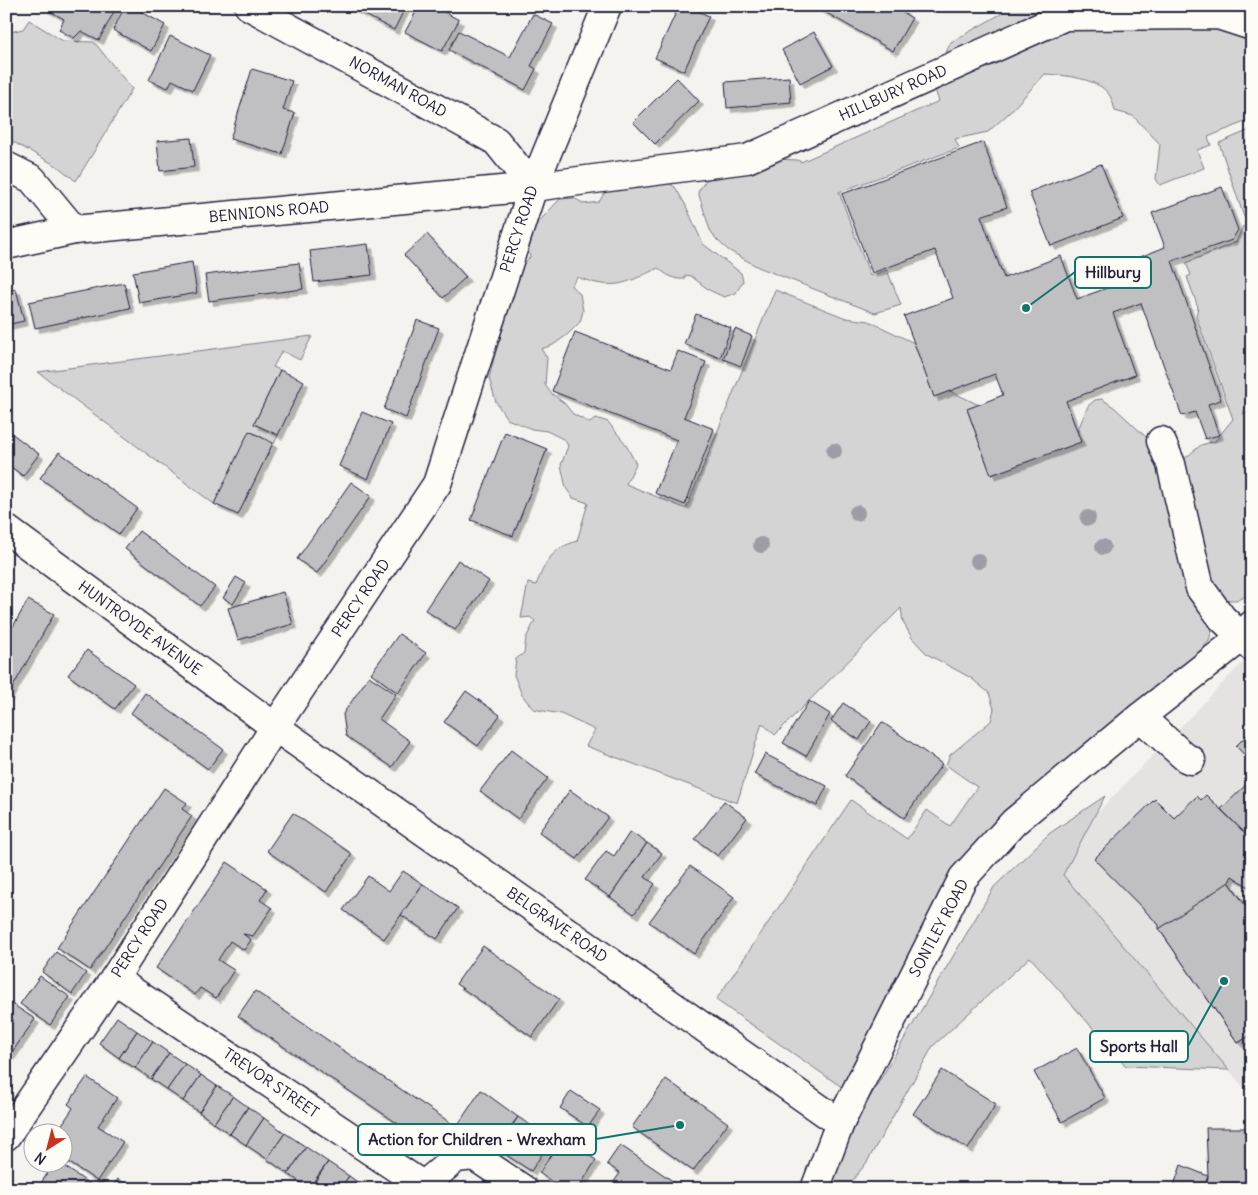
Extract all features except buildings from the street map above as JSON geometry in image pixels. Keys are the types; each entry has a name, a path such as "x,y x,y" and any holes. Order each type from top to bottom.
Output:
{"street":[{"name":"NORMAN ROAD","path":"249,6 496,141 532,186"},
{"name":"PERCY ROAD","path":"6,1136 114,978 275,727 437,484 532,186 607,6"},
{"name":"HILLBURY ROAD","path":"532,186 747,159 1064,16 1218,15 1252,26"},
{"path":"6,166 32,180 74,230"},
{"name":"BENNIONS ROAD","path":"6,245 74,230 532,186"},
{"path":"1161,441 1171,464 1200,588 1222,618 1248,636"},
{"name":"HUNTROYDE AVENUE","path":"9,538 275,727"},
{"name":"SONTLEY ROAD","path":"815,1189 840,1122 963,878 1014,822 1140,718 1248,636"},
{"path":"1140,718 1186,758 1191,760"},
{"name":"BELGRAVE ROAD","path":"275,727 840,1122"},
{"name":"TREVOR STREET","path":"114,978 426,1187"},
{"path":"426,1187 456,1158 474,1156 523,1189"}],"shaded area":[{"path":"1001,6 1252,6 1252,119 1208,137 1211,145 1197,150 1204,168 1160,185 1156,179 1160,144 1133,116 1115,111 1113,102 1105,90 1090,81 1045,74 1009,113 988,132 955,139 959,148 839,192 870,276 887,270 901,305 875,313 758,267 728,250 717,240 710,230 698,192 706,180 777,159 801,162 939,101 935,85 951,42 1001,14"},
{"path":"29,20 63,41 94,42 132,89 76,181 57,166 6,138 6,33 23,29"},
{"path":"1252,129 1252,224 1244,217 1219,143"},
{"path":"659,177 675,187 703,244 741,273 743,281 736,293 724,297 709,290 691,276 685,275 685,279 677,279 667,275 658,268 628,282 610,285 577,277 571,286 580,294 583,311 580,322 553,345 541,349 547,358 545,385 552,394 564,403 573,414 590,423 596,418 608,422 625,443 636,464 626,484 686,509 775,290 846,318 869,321 914,343 934,396 950,391 979,405 967,409 991,475 1019,464 1077,432 1088,406 1095,400 1102,399 1115,408 1160,450 1213,626 1209,641 1176,676 1014,814 846,1090 716,1000 851,800 907,839 927,810 950,826 977,787 946,765 950,755 991,721 994,709 989,693 971,678 927,654 912,638 903,622 901,608 775,735 762,723 737,803 586,746 595,730 561,714 533,709 522,695 514,675 516,659 524,653 526,638 535,621 530,617 521,618 528,583 536,585 550,557 561,548 577,541 588,503 573,498 566,488 561,465 568,446 565,440 547,431 532,429 507,419 496,402 489,378 497,346 501,338 493,327 521,267 530,257 527,243 533,228 560,199 574,198 584,204 599,202 607,189"},
{"path":"1243,226 1252,234 1252,389 1243,414 1252,411 1252,591 1243,598 1231,600 1216,597 1183,460 1201,445 1215,441 1233,419 1196,316 1198,307 1187,277 1191,275 1186,263 1236,242"},
{"path":"312,336 300,360 282,351 273,367 280,370 254,424 278,435 274,444 250,431 214,504 38,372"},
{"path":"1252,653 1252,1097 1062,875 1097,813"},
{"path":"1105,796 1063,875 1229,1070 1126,1066 1030,957 933,1046 867,1162 846,1189 830,1189 851,1129 994,887 1050,833"}],"place":[{"name":"Hillbury","path":"1026,308"},
{"name":"Sports Hall","path":"1224,981"},
{"name":"Action for Children - Wrexham","path":"680,1125"}]}
